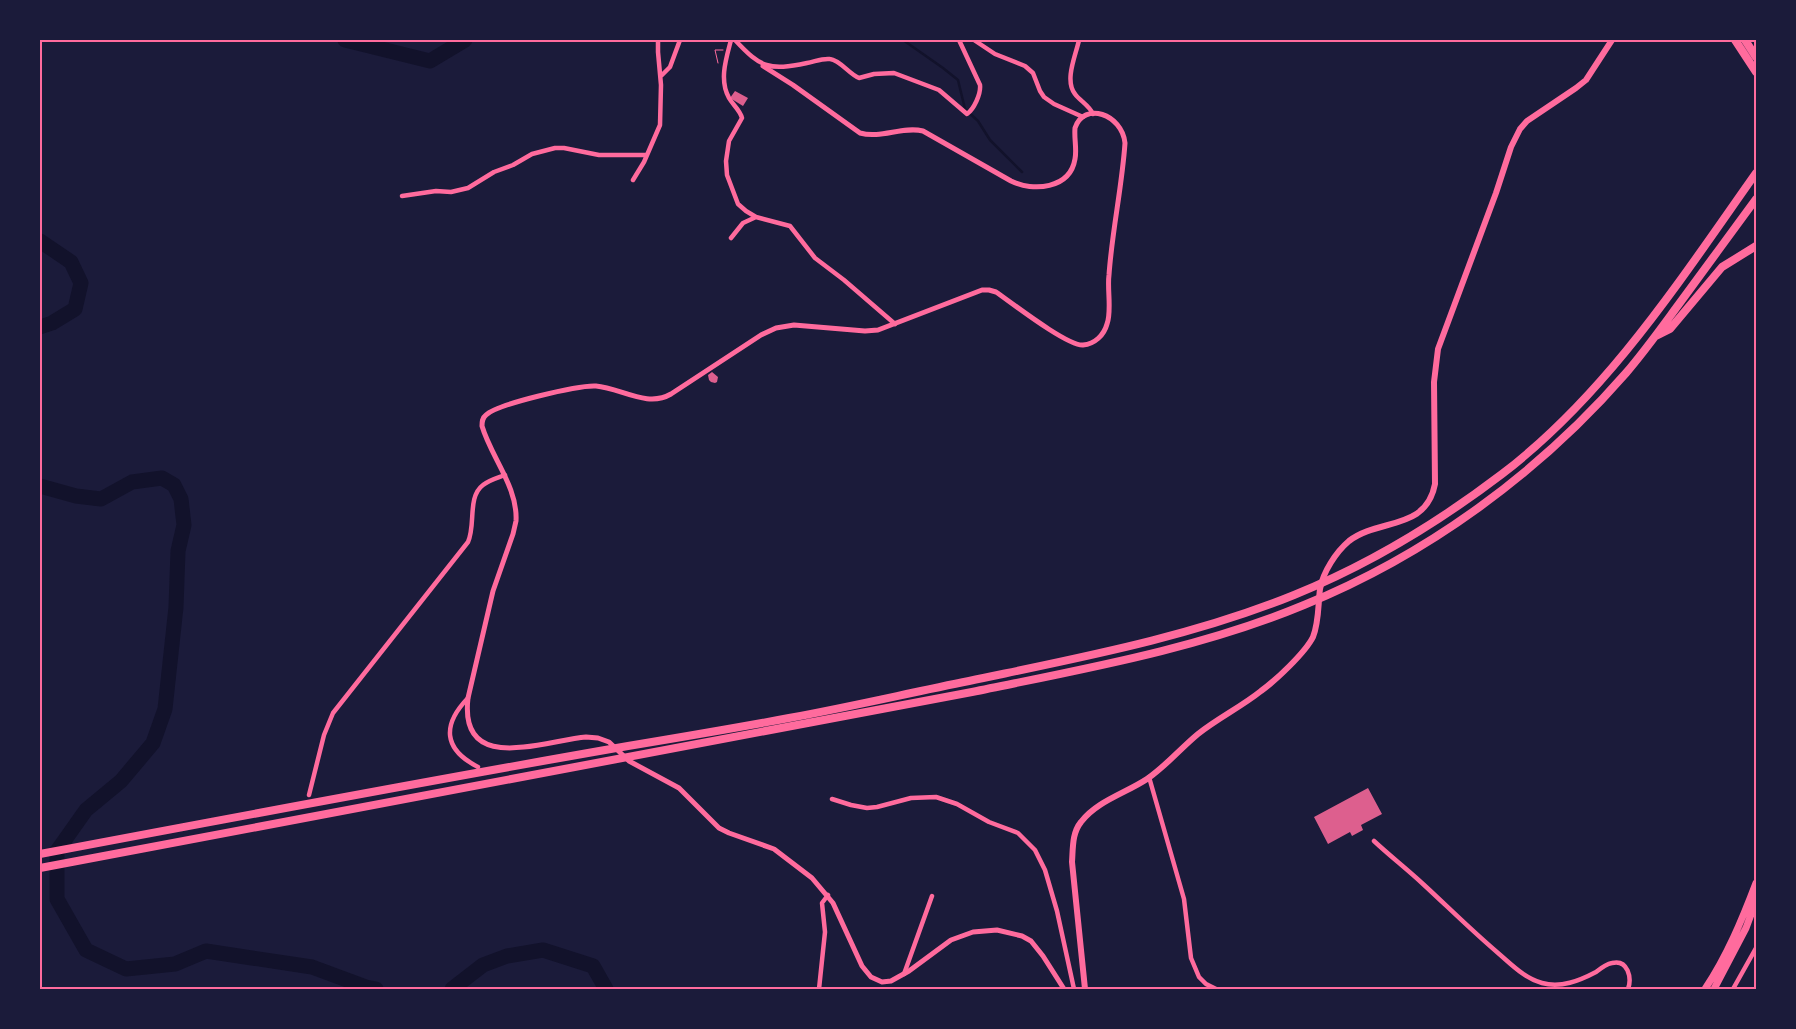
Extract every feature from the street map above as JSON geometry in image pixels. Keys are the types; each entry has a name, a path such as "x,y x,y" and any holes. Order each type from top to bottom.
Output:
{"highway":[{"path":"1735,40 1756,72"},
{"path":"1745,40 1756,57"},
{"path":"40,854 469,774 792,718 1036,667 1165,637 1256,609 1332,578 1389,548 1430,524 1486,486 1519,460 1560,424 1644,328 1756,173"},
{"path":"40,868 972,692 1165,650 1284,613 1362,578 1452,525 1527,470 1564,438 1627,372 1756,198"},
{"path":"1654,337 1670,329 1722,267 1756,246"},
{"path":"1705,989 1717,972 1740,926 1756,883"},
{"path":"1714,989 1746,928 1756,901"}],"main road":[{"path":"1084,989 1072,862 1074,836 1078,826 1092,811 1149,777 1198,734 1262,690 1307,646 1315,630 1322,580 1334,558 1348,542 1368,531 1414,516 1431,499 1435,484 1434,375 1438,349 1511,147 1525,122 1584,82 1612,40"}],"street":[{"path":"633,180 647,155 660,125 658,40"},
{"path":"660,76 670,67 680,40"},
{"path":"731,40 724,69 725,84 729,98 740,112 742,118 728,143 726,170 738,204 756,217 789,225 815,258 895,324"},
{"path":"735,40 763,66 793,84 860,133 872,134 918,130 927,133 1016,184 1026,187 1041,187 1060,181 1072,168 1075,159 1075,128 1083,117 1093,114 1115,120 1121,128 1125,143 1109,274 1108,321 1100,336 1088,344 1074,344 1044,326 996,292 978,291 895,324 870,331 798,325 776,328 761,335 671,394 660,398 645,398 603,387 584,386 497,408 485,416 482,426 505,475 515,509 516,521 493,591 468,698 469,724 474,734 484,743 503,749 579,738 592,737 604,739 629,761 679,788 719,828 778,852 816,882 828,895 838,912 862,966 869,975 882,982 904,974 951,940 979,931 997,930 1022,936 1030,941 1043,956 1064,989"},
{"path":"763,66 786,68 829,59 836,61 858,78 874,74 894,73 939,90 968,114 981,88 959,40"},
{"path":"974,40 995,54 1025,66 1032,72 1044,97 1054,104 1083,117"},
{"path":"1079,40 1070,84 1074,94 1089,107 1093,114"},
{"path":"402,196 436,191 451,192 468,188 493,172 513,165 534,154 551,149 567,148 599,155 647,155"},
{"path":"731,238 744,223 756,217"},
{"path":"310,795 322,742 333,713 468,542 472,531 474,500 477,491 484,484 505,475"},
{"path":"468,698 454,715 450,735 460,756 478,767"},
{"path":"1149,777 1186,904 1191,958 1202,980 1216,989"},
{"path":"832,799 867,808 911,798 936,798 957,804 989,822 1018,833 1035,850 1045,870 1057,911 1074,989"},
{"path":"1374,842 1422,883 1464,924 1527,976 1548,984 1569,984 1618,962 1625,966 1629,974 1630,983 1628,989"},
{"path":"819,989 825,932 822,903 828,895"},
{"path":"904,974 932,896"},
{"path":"1732,989 1756,948"}],"building":[{"path":"735,91 748,98 743,106 730,98"},
{"path":"712,372 718,377 715,383 709,380 708,375"},
{"path":"1368,788 1382,814 1361,825 1363,830 1352,836 1350,832 1328,844 1314,817"}],"waterway":[{"path":"345,40 430,61 465,40"},
{"path":"903,40 958,80 965,109 978,121 990,140 1022,172"},
{"path":"40,241 71,262 81,283 75,309 52,323 40,327"},
{"path":"40,486 76,496 101,499 132,482 162,478 174,485 181,499 184,525 178,551 176,607 165,709 153,743 121,781 86,810 57,851 57,899 86,950 126,969 175,964 206,951 312,967 376,989"},
{"path":"452,989 483,965 507,956 543,950 593,966 606,989"}]}
